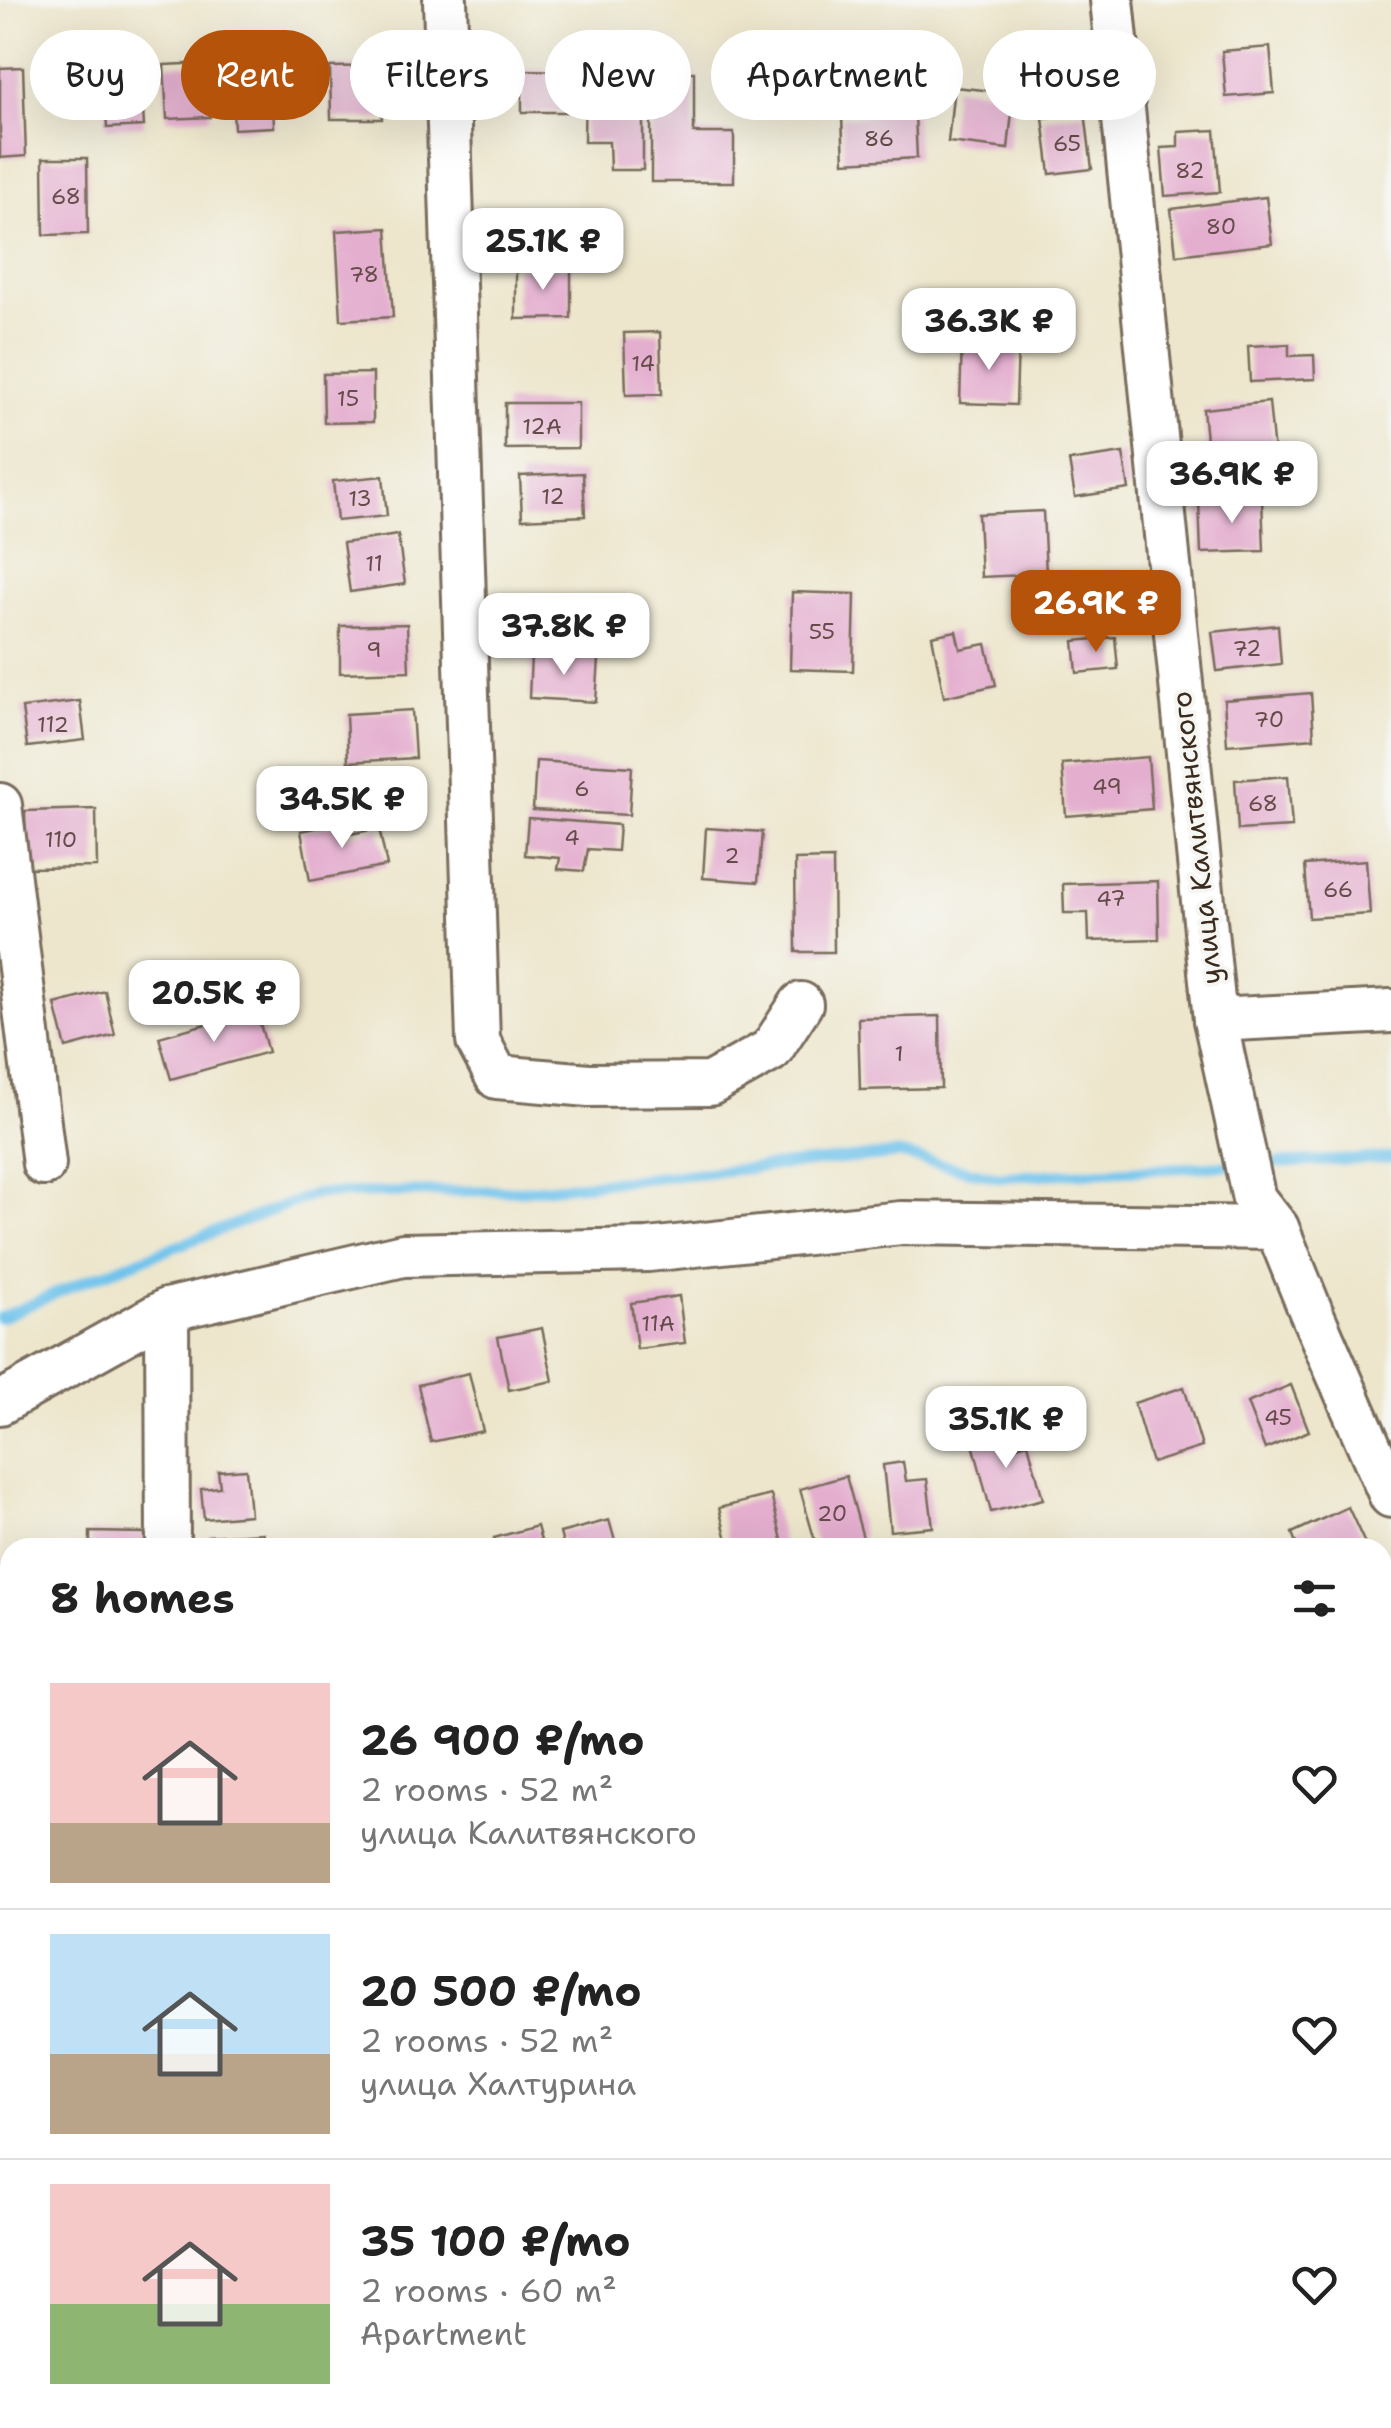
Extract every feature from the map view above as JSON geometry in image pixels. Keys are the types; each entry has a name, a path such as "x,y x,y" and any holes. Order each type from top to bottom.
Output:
{"street":[{"path":"445,0 478,1041 497,1078 589,1085 710,1084 770,1050 801,1004"},
{"name":"улица Калитвянского","path":"1112,0 1217,1034 1266,1214 1391,1496"},
{"path":"0,806 11,1002 44,1164"},
{"name":"улица Калитвянского","path":"1217,1034 1391,1011"},
{"path":"0,1404 167,1310 403,1255 648,1250 900,1223 1266,1214"},
{"path":"167,1310 168,1538"}],"building":[{"path":"1270,47 1274,93 1226,97 1222,51"},
{"path":"181,64 181,118 167,119 164,65"},
{"path":"23,67 26,156 0,158 0,68"},
{"path":"330,67 350,67 350,119 331,119"},
{"path":"525,70 545,71 545,112 525,112"},
{"path":"694,72 694,133 734,133 734,182 651,182 651,120 691,120"},
{"path":"963,88 983,90 983,120 1011,120 1008,149 948,142 950,120 963,120"},
{"path":"106,120 144,120 144,126 107,128"},
{"path":"234,120 274,120 274,127 234,129"},
{"path":"584,120 643,120 643,170 610,170 609,142 584,142"},
{"path":"842,120 915,120 917,158 844,162"},
{"path":"1043,120 1086,120 1092,169 1050,174"},
{"path":"1215,130 1220,192 1165,196 1161,148 1178,147 1178,132"},
{"path":"43,158 87,158 88,234 44,235"},
{"path":"1266,197 1272,244 1176,255 1171,209"},
{"path":"387,228 393,317 341,320 336,231"},
{"path":"516,267 571,267 571,318 516,319"},
{"path":"660,332 662,394 626,395 624,333"},
{"path":"962,341 1018,343 1016,405 960,403"},
{"path":"1289,344 1289,356 1314,355 1315,379 1250,382 1248,346"},
{"path":"373,373 373,422 324,423 323,374"},
{"path":"1269,402 1275,463 1209,471 1203,409"},
{"path":"505,403 578,403 578,448 505,449"},
{"path":"1123,453 1129,489 1075,497 1069,461"},
{"path":"583,473 585,516 522,519 520,476"},
{"path":"383,476 387,516 337,521 333,481"},
{"path":"1262,499 1264,551 1201,553 1199,501"},
{"path":"1043,511 1046,574 981,577 978,514"},
{"path":"398,535 405,584 350,592 343,543"},
{"path":"792,592 855,594 853,671 790,669"},
{"path":"625,605 628,642 530,648 529,611"},
{"path":"407,624 409,671 340,673 340,626"},
{"path":"1278,625 1281,664 1217,671 1212,632"},
{"path":"956,631 960,649 986,644 996,685 944,697 932,636"},
{"path":"1115,637 1118,669 1077,673 1074,641"},
{"path":"531,655 599,659 596,702 529,698"},
{"path":"1311,693 1314,738 1227,745 1224,700"},
{"path":"80,701 85,740 27,747 22,708"},
{"path":"412,710 415,758 348,762 346,714"},
{"path":"1148,757 1152,809 1066,816 1062,764"},
{"path":"536,761 632,767 629,815 533,810"},
{"path":"1288,776 1292,827 1238,830 1235,780"},
{"path":"96,809 97,867 26,868 25,811"},
{"path":"528,818 619,825 617,851 588,849 584,871 558,869 560,858 525,855"},
{"path":"344,822 346,835 379,828 387,866 310,881 301,831"},
{"path":"706,828 762,832 758,882 703,878"},
{"path":"833,859 834,952 796,952 795,860"},
{"path":"1366,860 1370,914 1309,918 1305,865"},
{"path":"1158,881 1159,939 1089,941 1088,913 1064,913 1063,884"},
{"path":"105,991 115,1035 66,1048 55,1004"},
{"path":"256,1010 268,1052 171,1079 159,1037"},
{"path":"940,1016 941,1088 860,1090 858,1018"},
{"path":"679,1296 685,1343 637,1349 631,1303"},
{"path":"542,1328 553,1381 509,1390 498,1337"},
{"path":"469,1373 483,1431 431,1442 418,1385"},
{"path":"1291,1385 1309,1431 1265,1449 1247,1403"},
{"path":"1184,1387 1202,1447 1152,1463 1134,1403"},
{"path":"1004,1427 1009,1448 1028,1443 1043,1499 991,1512 971,1436"},
{"path":"903,1462 906,1481 927,1479 933,1527 890,1531 883,1465"},
{"path":"246,1469 250,1515 204,1519 201,1489 220,1487 218,1471"},
{"path":"846,1476 863,1538 814,1538 800,1489"},
{"path":"771,1495 782,1538 726,1538 719,1508"},
{"path":"1348,1507 1362,1538 1294,1538 1292,1533"},
{"path":"609,1520 614,1538 561,1538 560,1533"},
{"path":"537,1526 540,1538 494,1538"},
{"path":"90,1532 145,1533 145,1538 90,1538"},
{"path":"263,1533 263,1538 208,1538"}],"waterway":[{"path":"0,1318 84,1281 315,1194 525,1190 899,1154 996,1177 1237,1165"},
{"path":"1256,1164 1391,1158"}]}
